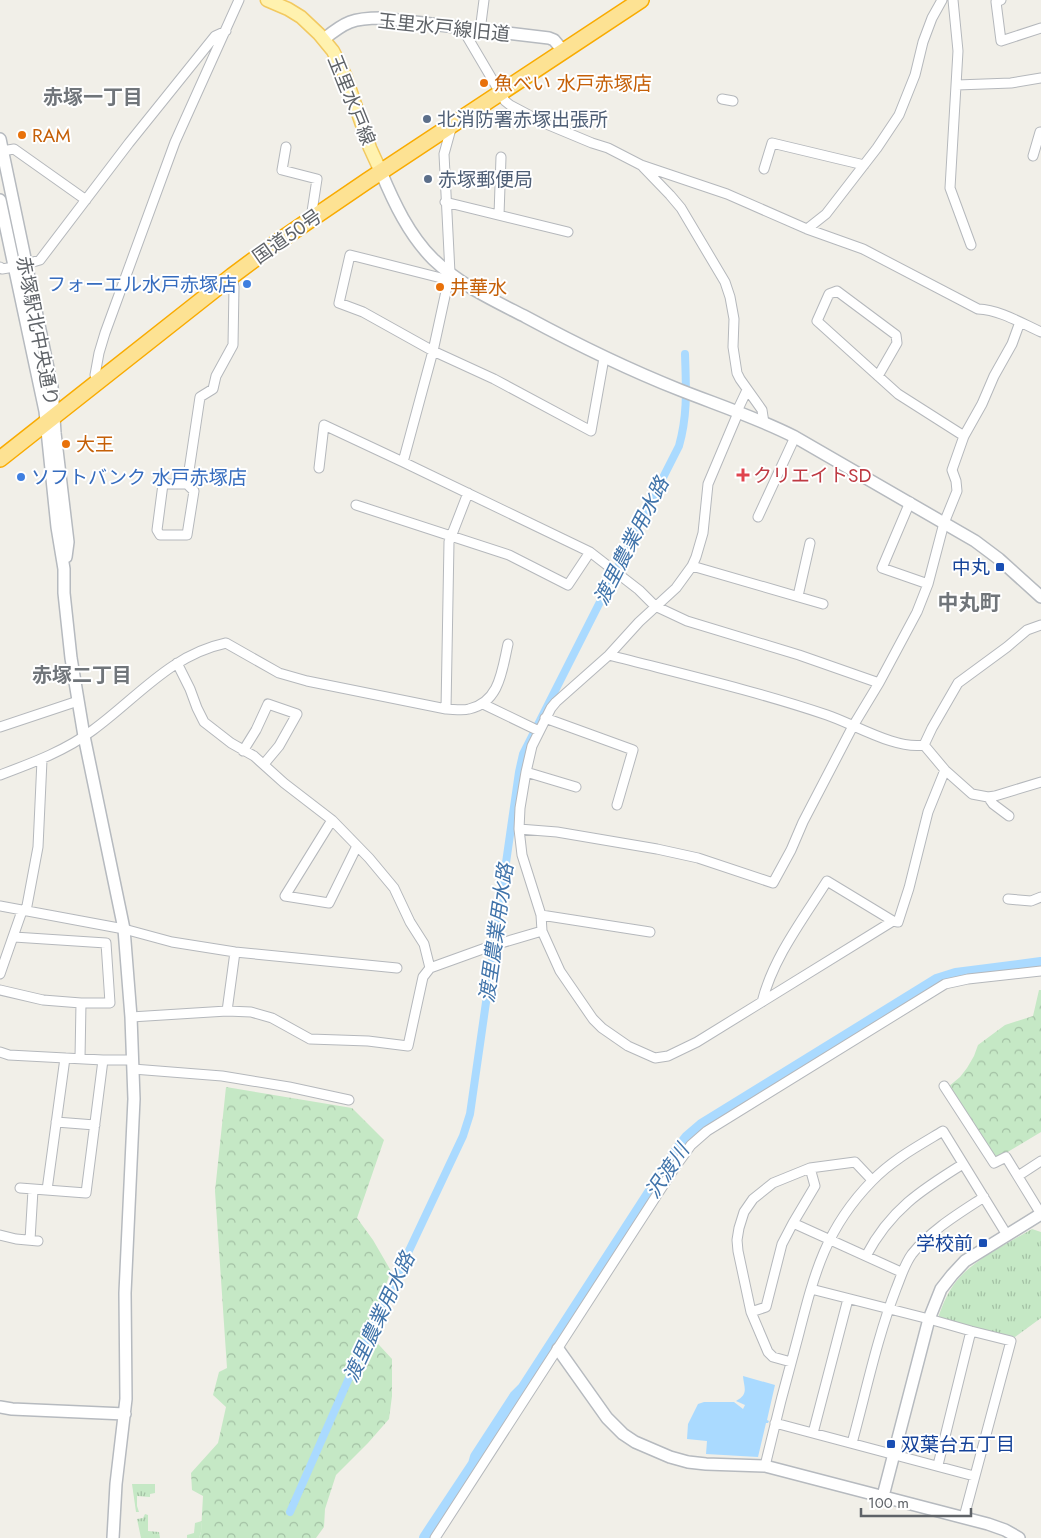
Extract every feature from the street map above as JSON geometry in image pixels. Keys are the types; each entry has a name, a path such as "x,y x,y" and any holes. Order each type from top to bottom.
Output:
{"highway":[{"name":"国道50号","path":"0,459 232,276 311,218 641,0"}],"main road":[{"name":"玉里水戸線","path":"267,0 301,17 324,39 333,51 343,69 380,172"}],"street":[{"path":"100,381 95,375 105,333 175,142 240,0"},
{"path":"480,31 484,0"},
{"path":"807,229 826,214 864,165 899,115 915,75 923,42 932,18 942,0"},
{"path":"953,0 958,51 950,188 971,245"},
{"path":"1001,0 996,2 1000,41 1041,28"},
{"name":"玉里水戸線旧道","path":"324,39 347,22 381,18 549,38 554,40 564,52"},
{"path":"462,28 506,102 544,123 608,148 641,165 728,194 807,229 863,249 978,309 987,309 1007,316 1041,332"},
{"path":"0,267 2,269 40,260 184,73 216,36 226,31"},
{"path":"957,85 1011,83 1041,78"},
{"path":"722,99 733,101"},
{"path":"403,462 433,351 449,277 444,154 452,125"},
{"path":"1033,156 1040,132"},
{"name":"赤塚駅北中央通り","path":"0,139 4,178 20,265 21,299 43,400 50,420 68,542 64,569 64,593 78,701 124,929 133,1064 132,1128 125,1293 125,1414 116,1484 113,1538"},
{"path":"764,169 772,143 864,165"},
{"path":"286,147 282,170 317,179 311,218"},
{"path":"2,151 14,149 86,200"},
{"path":"500,215 501,157"},
{"path":"641,165 681,208 725,282 734,318 734,362 740,380 762,410 764,423"},
{"path":"380,172 413,234 449,277"},
{"name":"赤塚駅北中央通り","path":"0,200 20,265 33,297 52,388 50,420"},
{"path":"445,202 568,232"},
{"path":"604,358 591,431 494,379 433,351 363,312 339,303 350,255 449,277 604,358 795,437 910,502 989,551 1041,597"},
{"path":"187,484 200,397 213,389 216,376 233,346 234,287 232,276"},
{"path":"878,376 897,343 896,335 837,291 828,294 817,321 878,376 898,394 964,436"},
{"path":"21,299 33,297"},
{"path":"519,829 557,832 657,849 698,858 773,883 791,850 802,822 853,726 880,683 917,612 928,584 944,523 957,491 952,470 964,436 1012,344 1020,322"},
{"path":"747,390 708,484 702,533 692,566 676,588 609,655 556,702 536,730 526,772 520,808 519,829 522,855 541,915 542,931 560,971 593,1020 628,1046 655,1058 668,1056 697,1042 893,921"},
{"path":"319,468 324,426 590,552 656,606 687,622 799,655 880,683"},
{"path":"758,517 795,437"},
{"path":"163,484 187,484 194,491 187,535 160,534 157,530 163,484"},
{"path":"446,708 448,542 468,494"},
{"path":"910,502 882,568 928,584"},
{"path":"356,505 509,555 568,584 590,552"},
{"path":"798,596 810,543"},
{"path":"692,566 823,604"},
{"path":"924,745 958,683 1027,630 1041,626"},
{"path":"0,775 42,760 84,736 168,668 211,646 226,643 279,674 307,682 446,708 467,710 483,704 498,686 508,644"},
{"path":"609,655 750,692 827,715 895,742 917,746 924,745"},
{"path":"177,663 204,722 231,743 254,756 284,783 332,820 394,888 410,922 424,944 430,968"},
{"path":"0,727 78,701"},
{"path":"243,750 256,730 268,704 297,714 278,746 264,764"},
{"path":"483,704 536,730"},
{"path":"545,718 633,750 617,804"},
{"path":"924,745 945,770 972,794 988,797 1005,794 1041,782"},
{"path":"0,974 24,911 38,847 42,760"},
{"path":"762,1002 777,962 827,881 893,921 898,922 909,888 928,812 945,770"},
{"path":"526,772 576,787"},
{"path":"988,797 1009,816"},
{"path":"332,820 285,896 329,903 357,846"},
{"path":"1008,899 1031,901 1041,897"},
{"path":"0,906 124,929 172,942 235,952 397,968"},
{"path":"541,915 650,932"},
{"path":"131,1017 227,1011 260,1014 272,1018 310,1039 368,1041 408,1046 423,977 430,968 542,931"},
{"path":"0,990 43,1000 110,1003 106,944 14,937"},
{"path":"227,1011 235,952"},
{"path":"435,1538 691,1144 707,1131 945,984 968,979 1041,970"},
{"path":"80,1058 81,1003"},
{"path":"0,1052 9,1055 103,1060 222,1076 289,1087 350,1100"},
{"path":"47,1190 65,1058"},
{"path":"20,1188 86,1193 103,1060"},
{"path":"883,1496 929,1319 942,1289 952,1274 965,1262 1041,1214 1006,1158 994,1163 944,1086"},
{"path":"56,1122 94,1126"},
{"path":"765,1466 791,1362 818,1266 829,1240 845,1213 872,1180 908,1151 943,1131 1007,1235"},
{"path":"1018,1176 1041,1161"},
{"path":"791,1362 772,1357 768,1352 751,1312 737,1240 744,1212 753,1199 773,1182 810,1168 855,1162 872,1180"},
{"path":"866,1256 884,1226 905,1204 963,1164"},
{"path":"751,1312 766,1306 782,1244 814,1186 810,1168"},
{"path":"0,1235 16,1239 34,1240 33,1190"},
{"path":"852,1443 888,1309 901,1272 928,1236 952,1217 984,1197"},
{"path":"793,1223 901,1272"},
{"path":"811,1289 1011,1341 964,1518"},
{"path":"813,1433 848,1299"},
{"path":"938,1465 971,1332"},
{"path":"558,1349 607,1418 623,1434 635,1442 670,1457 688,1462 765,1466 964,1518 1003,1534 1019,1538"},
{"path":"0,1407 125,1414"},
{"path":"775,1423 974,1476"}],"green space":[{"path":"1039,990 1041,990 1041,1132 996,1159 948,1087 967,1068 978,1045 1005,1025 1033,1016"},
{"path":"226,1087 352,1108 384,1140 357,1218 373,1240 391,1271 368,1333 392,1359 392,1396 389,1419 336,1475 325,1509 324,1527 316,1538 199,1538 203,1496 192,1490 191,1473 218,1443 226,1407 213,1395 219,1372 227,1368 215,1191"},
{"path":"1032,1229 1041,1232 1041,1318 1015,1337 938,1318 950,1291 967,1270 994,1251"},
{"path":"132,1484 155,1484 155,1493 150,1494 150,1497 137,1496 139,1512 136,1512"},
{"path":"145,1514 148,1515 148,1531 159,1532 160,1538 141,1538 137,1519 143,1518"},
{"path":"202,1521 199,1538 187,1538 187,1535 194,1533 195,1523"}],"water":[{"path":"743,1376 775,1385 767,1420 769,1421 766,1423 758,1457 706,1454 707,1441 687,1439 688,1424 698,1404 704,1402 734,1402 743,1409 745,1405 736,1401 744,1393"}],"waterway":[{"name":"渡里農業用水路","path":"290,1512 349,1378 463,1136 470,1114 523,754 679,446 685,412 685,354"},
{"name":"沢渡川","path":"426,1538 516,1397 524,1389 688,1138 702,1126 937,981 956,975 1041,964"}],"place":[{"name":"魚べい 水戸赤塚店","path":"484,83"},
{"name":"北消防署赤塚出張所","path":"427,119"},
{"name":"RAM","path":"22,135"},
{"name":"赤塚郵便局","path":"428,179"},
{"name":"フォーエル水戸赤塚店","path":"247,284"},
{"name":"井華水","path":"440,287"},
{"name":"大王","path":"66,444"},
{"name":"クリエイトSD","path":"743,475"},
{"name":"ソフトバンク 水戸赤塚店","path":"21,477"},
{"name":"中丸","path":"1000,567"},
{"name":"学校前","path":"983,1243"},
{"name":"双葉台五丁目","path":"891,1444"}],"district":[{"name":"赤塚一丁目","path":"93,97"},
{"name":"中丸町","path":"969,603"},
{"name":"赤塚二丁目","path":"82,675"}]}
